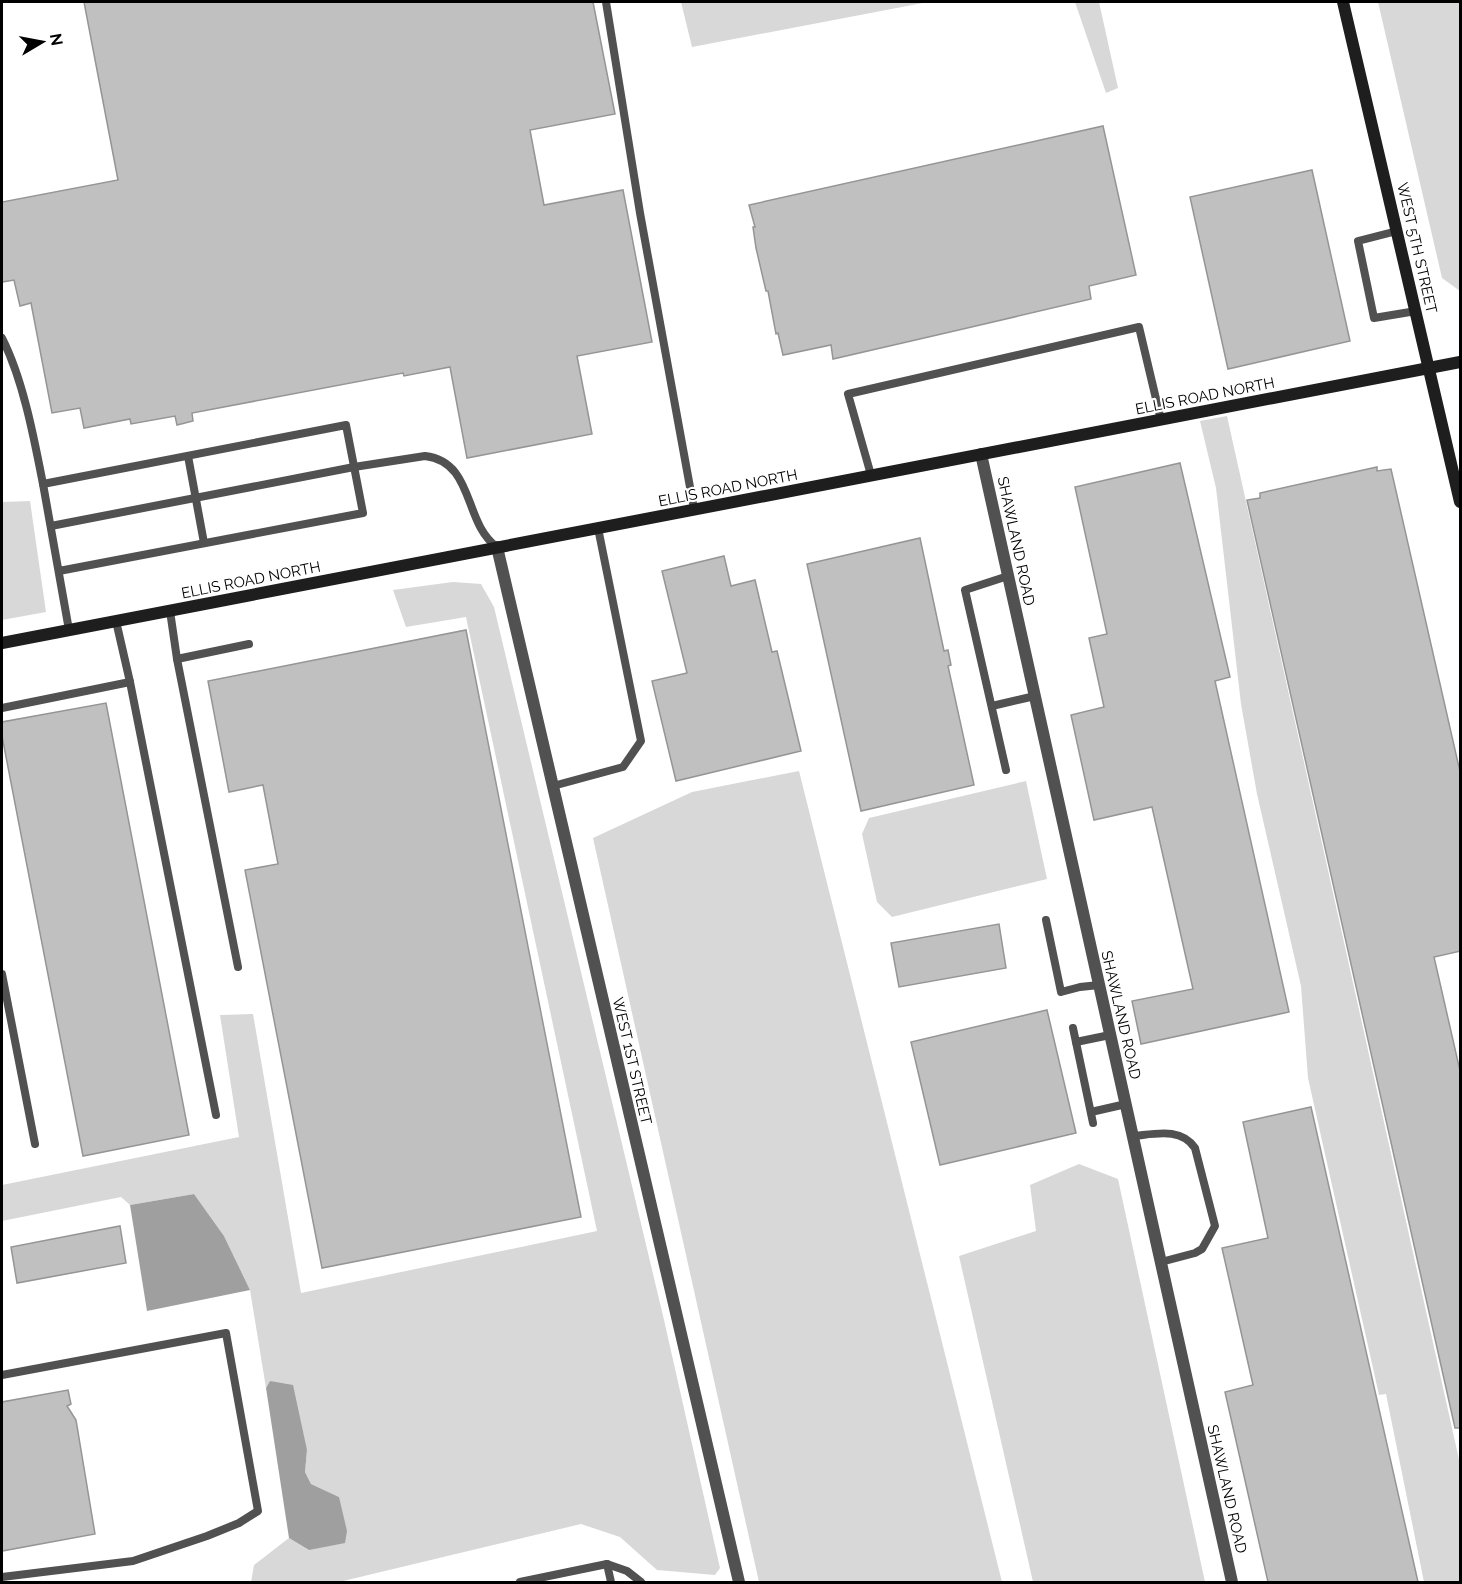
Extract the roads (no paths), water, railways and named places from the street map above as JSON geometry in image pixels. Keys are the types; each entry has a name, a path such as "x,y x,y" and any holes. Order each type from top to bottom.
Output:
{"street":[{"name":"WEST 5TH STREET","path":"1343,2 1461,502"},
{"name":"ELLIS ROAD NORTH","path":"2,643 1461,362"},
{"name":"SHAWLAND ROAD","path":"981,454 1232,1582"},
{"name":"WEST 1ST STREET","path":"497,547 738,1582"}],"lane":[{"path":"606,2 640,213 694,509"},
{"path":"1397,231 1358,241 1374,318 1416,311"},
{"path":"871,475 848,394 1139,327 1161,420"},
{"path":"2,338 13,362 36,449 69,630"},
{"path":"43,484 346,425 363,513 59,571"},
{"path":"189,456 204,543"},
{"path":"51,526 354,467 425,456 436,457 447,462 455,470 483,534 497,547"},
{"path":"553,786 622,767 641,741 598,528"},
{"path":"1006,770 965,590 1008,576"},
{"path":"170,611 177,659 238,967"},
{"path":"116,621 216,1115"},
{"path":"177,659 249,644"},
{"path":"2,708 130,682"},
{"path":"992,706 1035,696"},
{"path":"1046,920 1061,992 1099,985"},
{"path":"2,974 35,1144"},
{"path":"1073,1028 1093,1123"},
{"path":"1076,1042 1110,1035"},
{"path":"1091,1112 1126,1104"},
{"path":"1133,1137 1174,1133 1189,1139 1195,1148 1215,1226 1202,1249 1161,1262"},
{"path":"2,1375 226,1334 258,1511 239,1523 133,1561 2,1577"},
{"path":"607,1564 611,1582"},
{"path":"520,1582 607,1564 627,1571 641,1582"}]}
